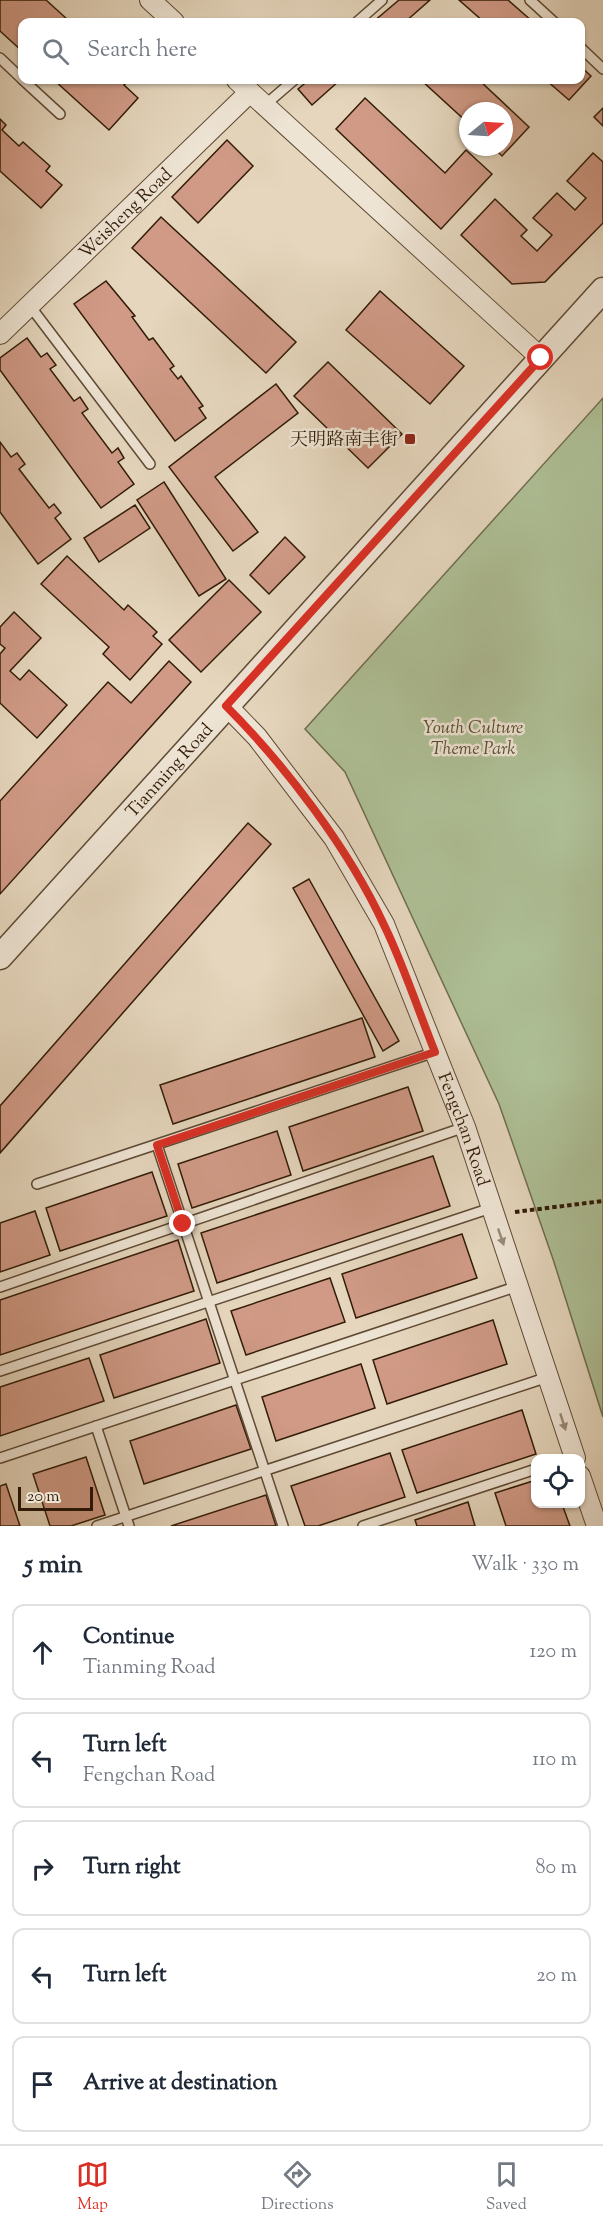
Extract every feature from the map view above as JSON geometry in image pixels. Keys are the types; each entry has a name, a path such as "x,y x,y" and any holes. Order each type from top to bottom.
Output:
{"street":[{"path":"150,0 170,18"},
{"path":"243,86 541,358"},
{"name":"Weisheng Road","path":"0,334 30,306 243,86"},
{"name":"Tianming Road","path":"0,957 603,290"},
{"name":"Fengchan Road","path":"226,706 257,737 334,838 384,924 465,1127 548,1377 571,1454"},
{"path":"585,1491 597,1526"}],"lane":[{"path":"362,18 382,0"},
{"path":"531,0 550,18"},
{"path":"585,52 603,69"},
{"path":"0,58 18,74"},
{"path":"28,84 60,114"},
{"path":"265,105 289,84"},
{"path":"30,306 150,464"},
{"path":"37,1184 435,1052"},
{"path":"0,1287 465,1127"},
{"path":"157,1145 284,1526"},
{"path":"0,1371 209,1301 492,1211"},
{"path":"0,1458 518,1286"},
{"path":"97,1526 127,1521 265,1470 548,1377"},
{"path":"96,1426 127,1521"},
{"path":"363,1526 531,1471"}],"path":[{"path":"492,1211 603,1201"}],"green space":[{"name":"Youth Culture Theme Park","path":"603,398 603,1417 553,1259 499,1104 345,772 305,729"}],"building":[{"path":"0,0 46,0 66,18 18,18 18,47 0,31"},
{"path":"399,0 430,0 410,18 378,18"},
{"path":"459,0 508,0 528,18 479,18"},
{"path":"585,71 591,76 585,83"},
{"path":"58,84 125,84 138,98 109,130"},
{"path":"304,84 336,84 312,105 298,89"},
{"path":"425,84 483,84 502,102 459,102 459,115"},
{"path":"551,84 584,84 569,100"},
{"path":"365,98 445,173 461,156 472,156 492,174 441,229 336,129"},
{"path":"603,108 603,126 594,117"},
{"path":"513,112 529,127 513,144"},
{"path":"0,119 6,125 2,130 19,146 23,142 50,166 46,171 62,185 41,208 0,171"},
{"path":"227,140 253,166 198,223 172,197"},
{"path":"593,153 603,162 603,223 545,282 512,284 461,235 495,199 527,230 521,236 537,251 552,235 533,218 557,193 575,210 586,198 567,181"},
{"path":"161,217 296,342 266,373 132,248"},
{"path":"106,281 135,316 132,317 149,340 153,338 174,366 170,369 178,379 181,376 203,406 199,408 206,418 175,441 74,304"},
{"path":"380,291 464,366 430,404 346,330"},
{"path":"27,338 41,357 47,353 56,365 50,369 74,401 80,397 88,409 82,413 112,453 118,448 124,458 118,462 134,484 101,508 0,370 0,358"},
{"path":"328,362 402,434 368,468 294,396"},
{"path":"276,384 298,413 215,477 258,532 233,551 169,467"},
{"path":"0,442 11,457 17,453 25,464 19,469 49,508 54,504 61,513 55,518 71,539 38,564 0,512"},
{"path":"164,482 226,579 199,596 137,500"},
{"path":"135,505 150,528 99,562 84,538"},
{"path":"285,537 305,557 269,594 250,575"},
{"path":"67,556 124,610 128,605 157,632 153,636 162,644 130,680 103,654 109,647 41,584"},
{"path":"229,580 261,612 201,672 169,640"},
{"path":"14,612 41,638 10,671 20,680 29,670 67,705 37,738 0,703 0,654 5,648 0,644 0,627"},
{"path":"169,661 191,682 0,894 0,801 108,682 131,703"},
{"path":"248,823 271,844 0,1153 0,1106"},
{"path":"309,879 399,1041 383,1051 293,888"},
{"path":"362,1018 375,1057 173,1124 160,1085"},
{"path":"408,1087 423,1131 303,1171 289,1127"},
{"path":"277,1131 291,1175 192,1208 178,1164"},
{"path":"433,1156 450,1206 217,1283 201,1233"},
{"path":"152,1172 167,1216 60,1251 46,1208"},
{"path":"35,1211 50,1255 0,1272 0,1223"},
{"path":"462,1234 477,1278 356,1318 342,1274"},
{"path":"178,1240 194,1291 0,1355 0,1300"},
{"path":"330,1278 345,1322 246,1355 231,1311"},
{"path":"206,1319 220,1363 114,1398 100,1355"},
{"path":"493,1320 507,1364 387,1404 373,1360"},
{"path":"89,1358 104,1401 0,1436 0,1387"},
{"path":"361,1364 375,1408 276,1441 262,1397"},
{"path":"236,1405 251,1449 144,1484 130,1441"},
{"path":"522,1410 536,1454 417,1493 402,1450"},
{"path":"390,1453 405,1497 318,1526 305,1526 291,1486"},
{"path":"86,1457 105,1515 71,1526 50,1526 33,1474"},
{"path":"531,1482 531,1508 563,1508 570,1526 506,1526 495,1493"},
{"path":"6,1484 20,1526 0,1526 0,1486"},
{"path":"266,1495 276,1526 171,1526"},
{"path":"468,1502 475,1526 417,1526 415,1520"}],"place":[{"name":"天明路南丰街","path":"410,439"}],"route":[{"path":"183,1224 157,1145 435,1052 384,924 334,838 257,737 226,706 541,358"}]}
